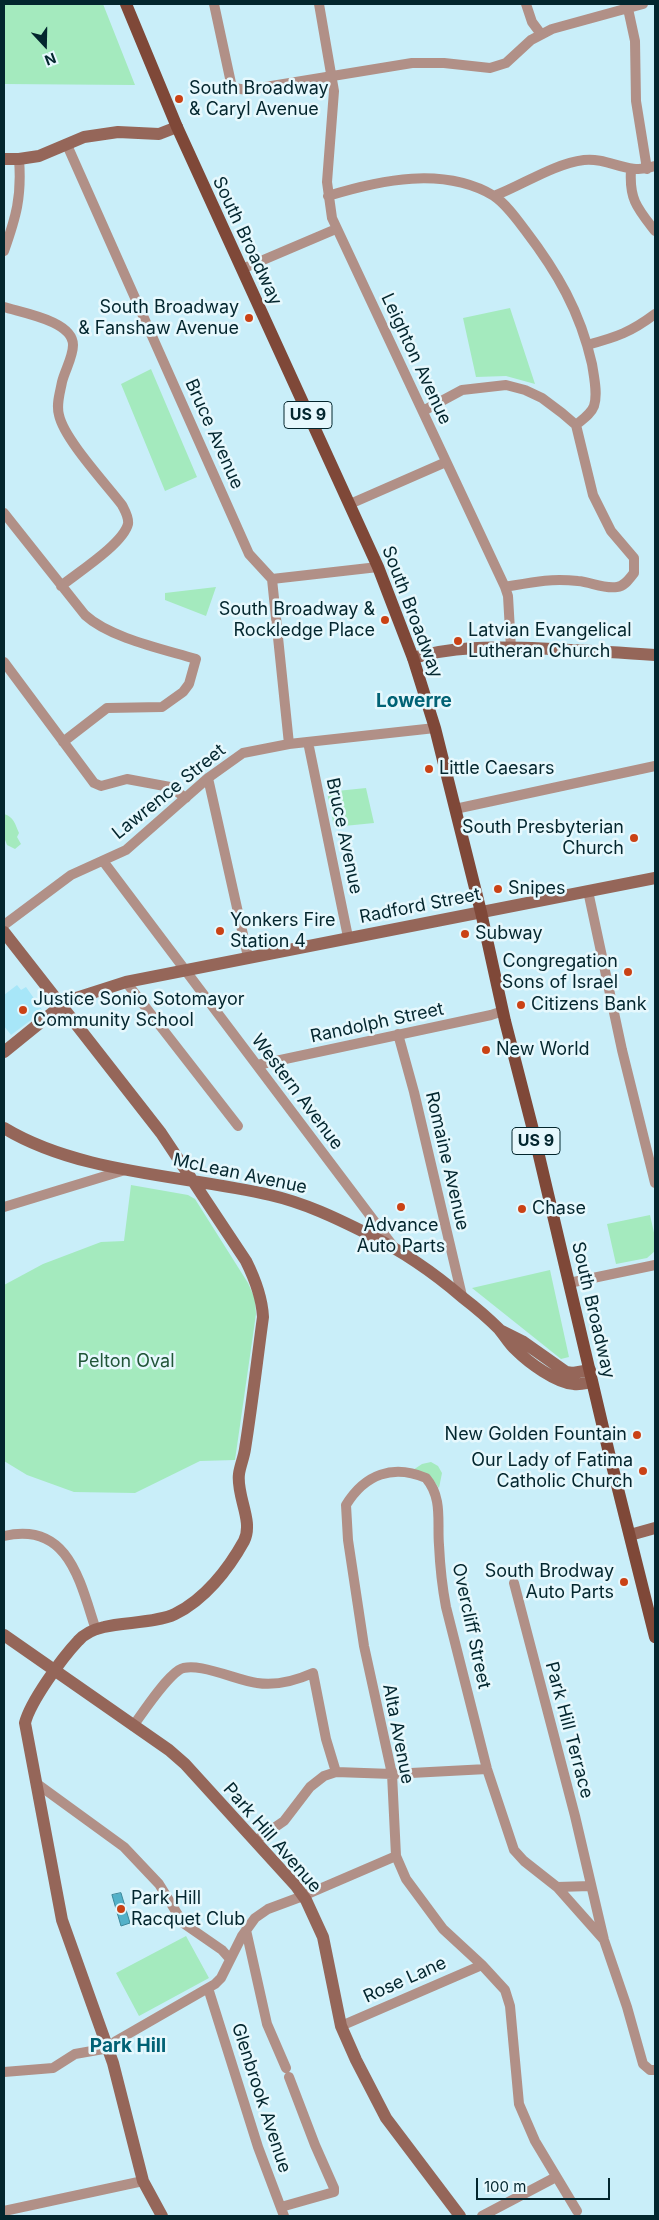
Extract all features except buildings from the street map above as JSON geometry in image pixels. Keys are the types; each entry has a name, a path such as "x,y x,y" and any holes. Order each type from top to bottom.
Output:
{"main road":[{"name":"South Broadway","path":"126,4 176,127 350,504 402,624 434,728 481,912 503,1011 655,1637"}],"street":[{"path":"214,4 231,82 234,88 239,89 331,77 412,63 444,63 490,68 514,58 531,40 540,34 563,25 627,6 643,4"},
{"name":"Leighton Avenue","path":"318,4 331,77 333,104 327,164 328,196 336,229 505,587 508,596 511,648"},
{"path":"526,4 532,22 540,34"},
{"path":"494,196 556,168 584,160 596,161 631,170 651,168 636,101 636,59 627,6"},
{"path":"4,159 39,156 84,137 118,132 159,134 176,127"},
{"name":"Bruce Avenue","path":"67,145 249,554 272,579"},
{"path":"4,251 19,205 21,183 19,159"},
{"path":"631,170 632,197 637,209 655,231"},
{"path":"328,196 367,185 431,179 449,180 466,184 494,196 504,204 547,259 581,322 593,372 594,404 591,412 576,425"},
{"path":"242,269 336,229"},
{"path":"4,308 58,324 68,332 73,344 59,394 59,417 66,433 122,505 127,516 128,523 124,532 112,546 61,586"},
{"path":"587,345 618,337 635,330 655,314"},
{"path":"423,411 462,390 506,385 525,390 542,398 576,425 593,495 611,531 634,558 634,573 623,586 616,587 599,586 584,581 549,578 505,587"},
{"path":"350,504 446,462"},
{"path":"4,513 85,615 100,627 196,660 189,684 183,692 162,707 107,708 63,742"},
{"path":"289,744 272,579 378,567"},
{"path":"413,658 449,649 511,648 592,650 655,655"},
{"path":"4,662 94,783 101,786 127,779 170,787 186,798"},
{"name":"Lawrence Street","path":"4,925 72,875 126,850 208,778 243,753 289,744 434,728"},
{"name":"Bruce Avenue","path":"308,742 348,937"},
{"path":"455,809 655,766"},
{"path":"208,778 248,957"},
{"name":"Western Avenue","path":"103,861 393,1247"},
{"name":"Radford Street","path":"4,1052 62,1005 73,999 126,982 655,878"},
{"path":"588,891 622,1050 655,1182"},
{"path":"4,932 161,1133 246,1262 254,1278 262,1306 263,1317 245,1451 239,1475 239,1489 247,1531 245,1539 231,1562 203,1596 184,1609 172,1616 96,1630 78,1640 32,1705 25,1724 62,1920 91,2005 109,2048 143,2181 162,2216"},
{"path":"126,982 238,1126"},
{"name":"Randolph Street","path":"257,1065 503,1011"},
{"name":"Romaine Avenue","path":"398,1034 414,1092 462,1296"},
{"name":"McLean Avenue","path":"4,1128 33,1144 57,1153 128,1169 270,1195 303,1204 330,1215 393,1247 425,1267 462,1296 499,1329 522,1341 566,1372 591,1376"},
{"path":"4,1207 128,1169"},
{"path":"569,1282 655,1265"},
{"name":"Alta Avenue","path":"410,1473 400,1470 385,1472 362,1486 346,1505 348,1540 364,1646 392,1774 396,1856 406,1880 443,1930 482,1965 505,1990 510,2006 519,2104 534,2141 576,2211"},
{"name":"Overcliff Street","path":"410,1473 426,1478 436,1496 440,1515 438,1537 441,1583 487,1768 514,1850 524,1861 557,1887 604,1940"},
{"path":"630,1535 655,1528"},
{"path":"4,1536 29,1534 48,1540 62,1549 69,1559 84,1593 96,1630"},
{"name":"Park Hill Terrace","path":"514,1583 575,1816 604,1940 627,2007 643,2064 650,2070 655,2070"},
{"name":"Park Hill Avenue","path":"4,1635 168,1750 185,1764 304,1896 323,1937 342,2026 356,2060 386,2118 460,2216"},
{"path":"132,1726 169,1678 181,1668 194,1667 258,1684 281,1684 313,1673 326,1739 336,1772"},
{"path":"255,1841 284,1820 310,1787 324,1776 336,1772 392,1774 487,1768"},
{"path":"36,1783 124,1847 159,1884 183,1924 222,1950 230,1959"},
{"path":"4,2072 53,2068 75,2054 109,2048 116,2041 208,1988 221,1978 246,1930 255,1918 268,1909 304,1896 396,1856"},
{"path":"557,1887 591,1886"},
{"path":"246,1930 267,2024 334,2188 334,2192 282,2212"},
{"name":"Rose Lane","path":"342,2026 482,1965"},
{"name":"Glenbrook Avenue","path":"208,1988 258,2147 282,2212"},
{"path":"482,2216 556,2177"},
{"path":"4,2211 143,2181"}],"shaded area":[{"name":"Justice Sonio Sotomayor Community School","path":"17,985 21,990 26,987 43,1011 11,1035 4,1026 4,995"},
{"name":"Park Hill Racquet Club","path":"121,1893 130,1923 121,1926 112,1895"}],"green space":[{"path":"4,4 103,4 135,85 4,84"},
{"path":"510,308 535,384 506,376 476,377 463,318"},
{"path":"151,369 197,477 165,491 121,384"},
{"path":"216,587 206,616 165,600 165,593"},
{"path":"366,788 374,823 334,827 327,792"},
{"path":"4,814 12,819 19,833 17,837 21,844 15,849 7,845 4,837"},
{"name":"Pelton Oval","path":"131,1185 188,1195 195,1199 248,1283 255,1299 256,1314 235,1460 200,1461 135,1493 74,1492 27,1475 4,1461 4,1285 43,1264 101,1242 124,1241"},
{"path":"650,1215 655,1237 655,1251 647,1258 616,1264 607,1224"},
{"path":"550,1270 569,1357 561,1359 472,1288"},
{"path":"431,1462 438,1466 442,1473 439,1488 432,1479 413,1470 422,1464"},
{"name":"Park Hill Racquet Club","path":"186,1936 209,1978 139,2016 116,1973"}],"place":[{"name":"South Broadway & Caryl Avenue","path":"179,99"},
{"name":"South Broadway & Fanshaw Avenue","path":"249,318"},
{"name":"South Broadway & Rockledge Place","path":"385,620"},
{"name":"Latvian Evangelical Lutheran Church","path":"458,641"},
{"name":"Little Caesars","path":"429,769"},
{"name":"South Presbyterian Church","path":"634,838"},
{"name":"Snipes","path":"498,889"},
{"name":"Yonkers Fire Station 4","path":"220,931"},
{"name":"Subway","path":"465,934"},
{"name":"Congregation Sons of Israel","path":"628,972"},
{"name":"Citizens Bank","path":"521,1005"},
{"name":"Justice Sonio Sotomayor Community School","path":"23,1010"},
{"name":"New World","path":"486,1050"},
{"name":"Advance Auto Parts","path":"401,1207"},
{"name":"Chase","path":"522,1209"},
{"name":"New Golden Fountain","path":"637,1435"},
{"name":"Our Lady of Fatima Catholic Church","path":"643,1471"},
{"name":"South Brodway Auto Parts","path":"624,1582"},
{"name":"Park Hill Racquet Club","path":"121,1909"}],"district":[{"name":"Lowerre","path":"414,701"},
{"name":"Park Hill","path":"128,2046"}]}
